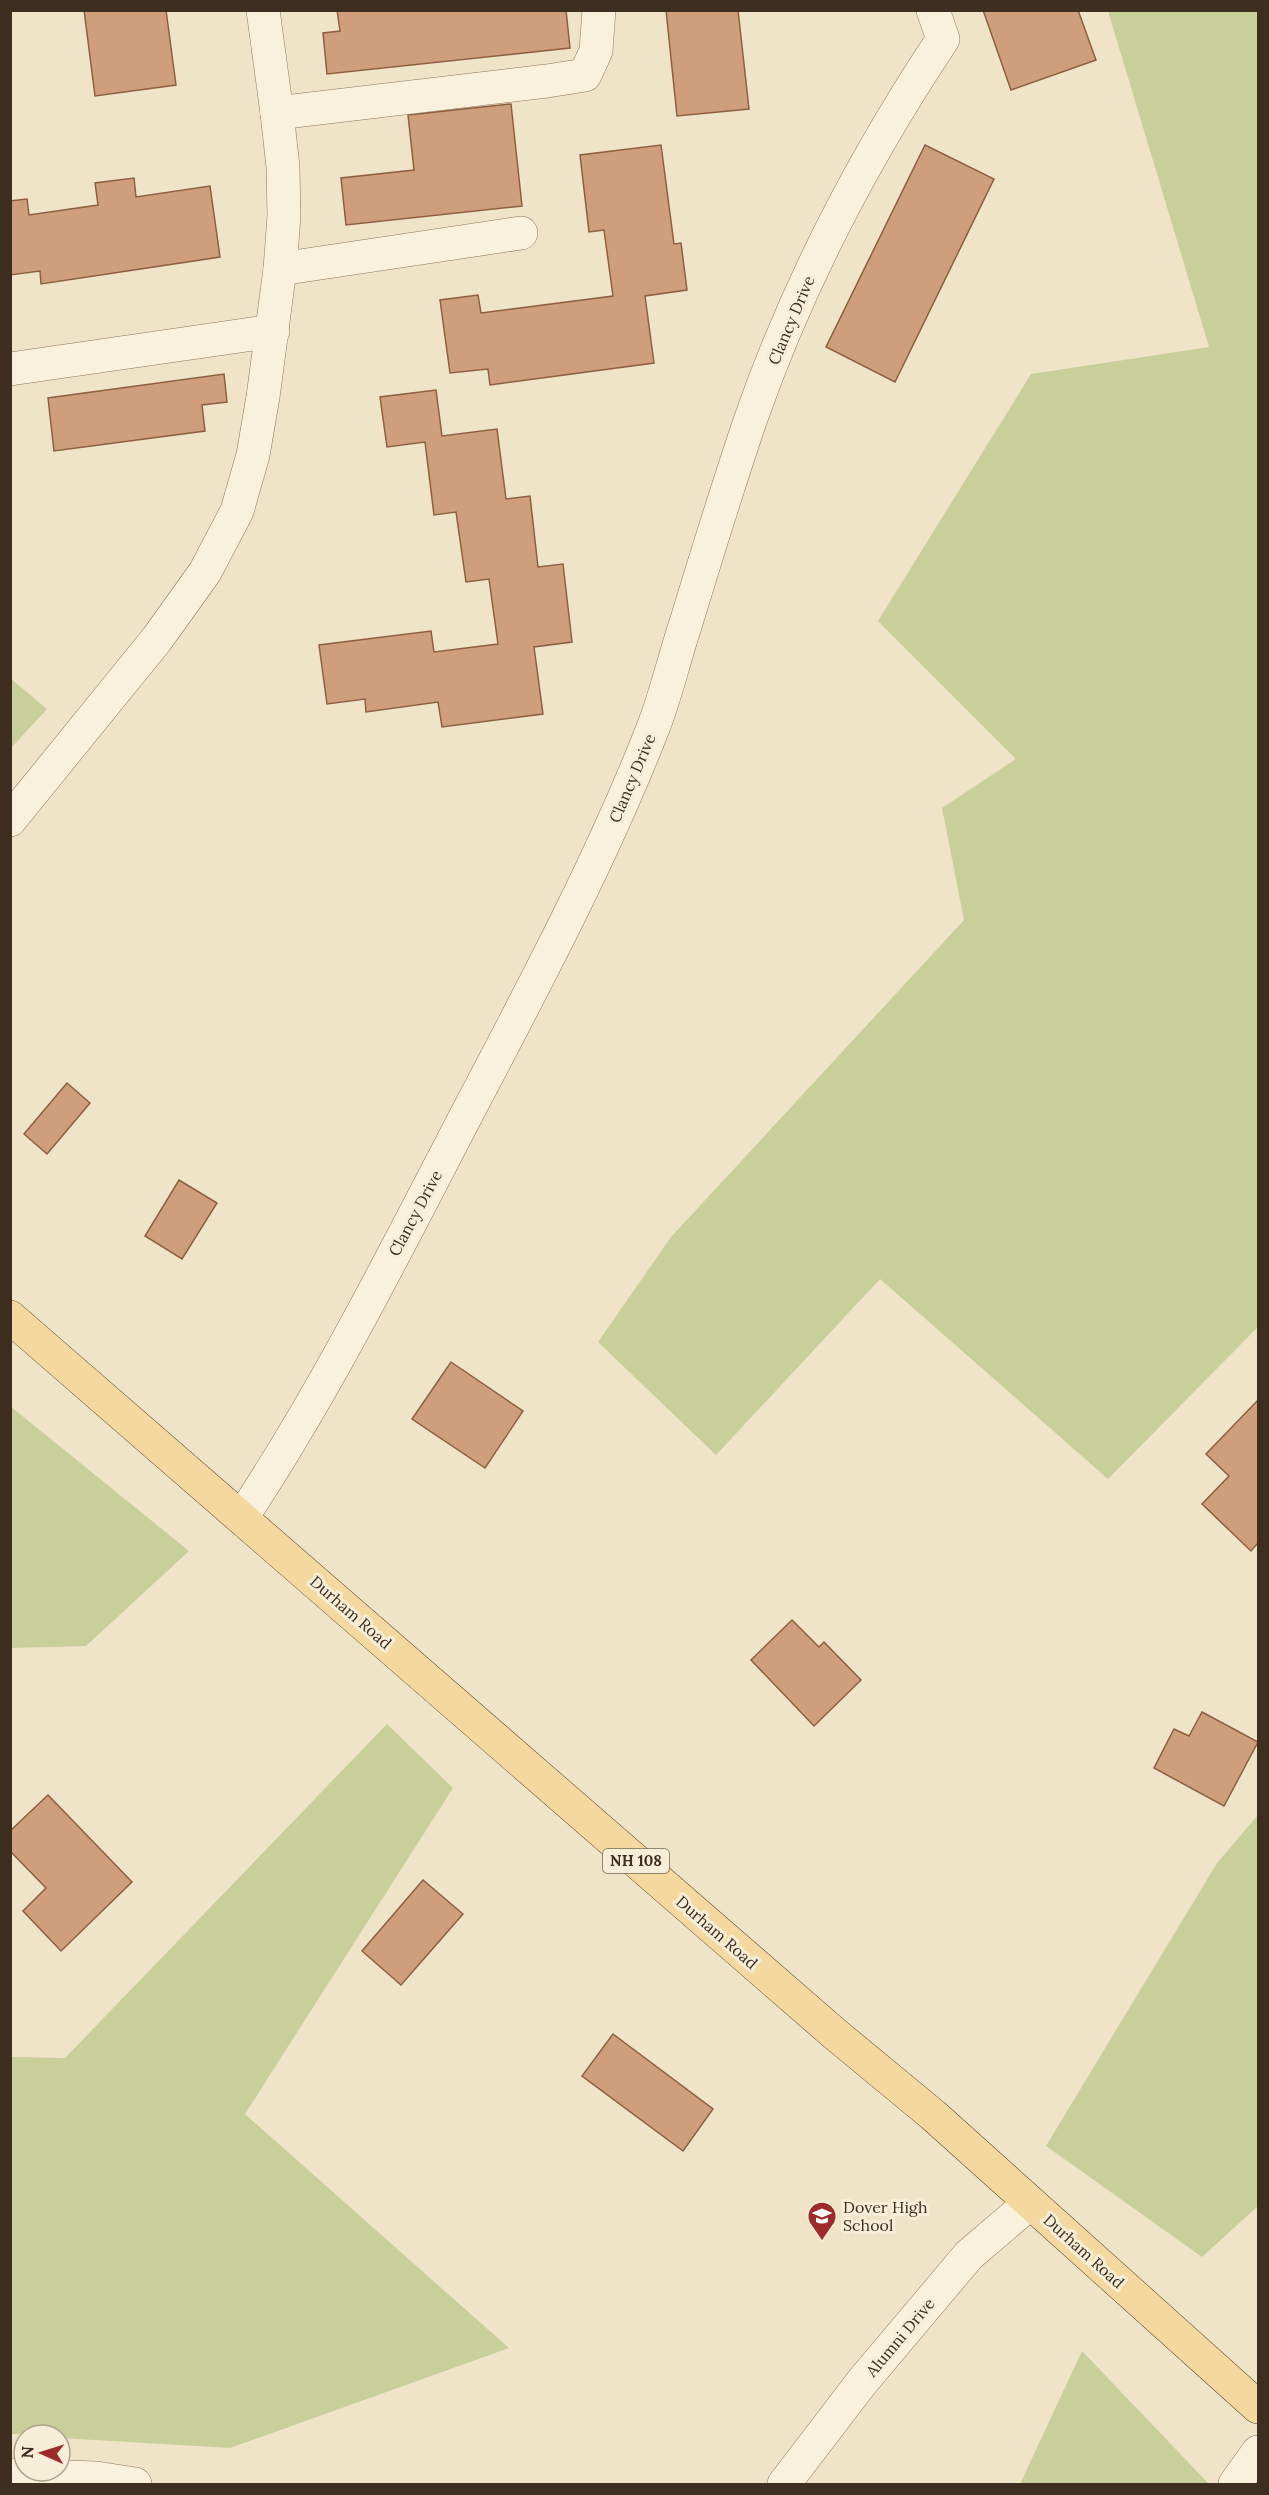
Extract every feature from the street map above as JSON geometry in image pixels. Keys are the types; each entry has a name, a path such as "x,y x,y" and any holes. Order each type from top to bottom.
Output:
{"main road":[{"name":"Durham Road","path":"10,1317 826,2026 933,2115 1258,2407"}],"street":[{"path":"10,820 157,639 205,572 237,511 250,466 273,332 280,269 284,196 277,113 263,10"},
{"path":"277,113 585,75 596,51 599,10"},
{"name":"Clancy Drive","path":"242,1517 270,1475 362,1316 553,950 613,822 654,724 751,420 796,301 853,186 914,82 943,39 933,10"},
{"path":"280,269 521,233"},
{"path":"10,369 273,332"},
{"name":"Alumni Drive","path":"784,2484 861,2382 969,2255 1030,2203"},
{"path":"1235,2484 1258,2452"},
{"path":"10,2475 38,2474 96,2478 135,2484"}],"green space":[{"path":"1108,11 1258,11 1258,1327 1108,1479 880,1279 716,1455 598,1342 671,1237 964,920 942,808 1016,759 878,621 1031,374 1209,347"},
{"path":"11,679 47,709 11,748"},
{"path":"10,1406 189,1551 86,1646 11,1648"},
{"path":"387,1724 453,1788 245,2114 509,2348 230,2448 72,2439 72,2423 12,2423 11,2434 11,2057 65,2058"},
{"path":"1258,1815 1258,2206 1202,2257 1046,2146 1217,1863"},
{"path":"1082,2351 1209,2484 1020,2484"}],"building":[{"path":"84,10 166,10 176,85 95,96"},
{"path":"337,10 566,10 570,48 327,74 323,33 340,31"},
{"path":"666,10 738,10 749,109 677,116"},
{"path":"983,10 1078,10 1096,60 1011,90"},
{"path":"511,104 522,206 346,225 341,178 414,170 408,115"},
{"path":"661,145 674,244 681,243 687,290 645,296 654,363 490,385 488,369 450,373 440,300 478,295 481,313 613,296 604,230 589,232 580,155"},
{"path":"925,145 994,179 895,382 826,347"},
{"path":"134,178 136,197 210,186 220,257 41,284 40,271 10,275 10,201 27,199 29,215 98,205 95,183"},
{"path":"224,374 227,402 202,405 205,431 54,451 48,398"},
{"path":"436,390 442,436 497,429 506,499 530,496 538,567 563,564 572,642 534,647 543,714 442,727 438,702 366,712 365,699 327,704 319,645 431,631 434,652 498,644 489,579 466,582 456,512 434,515 425,442 387,447 380,397"},
{"path":"67,1083 90,1103 47,1154 24,1134"},
{"path":"179,1180 217,1203 182,1259 145,1236"},
{"path":"451,1362 523,1411 485,1468 412,1419"},
{"path":"1258,1400 1258,1543 1251,1551 1202,1504 1229,1476 1206,1454"},
{"path":"792,1620 819,1647 824,1642 861,1680 814,1726 751,1660"},
{"path":"1202,1712 1258,1742 1224,1806 1154,1768 1174,1729 1189,1736"},
{"path":"48,1795 132,1882 61,1951 23,1911 46,1888 10,1851 10,1831"},
{"path":"423,1880 463,1914 401,1985 362,1951"},
{"path":"613,2034 713,2109 683,2151 582,2076"}],"place":[{"name":"Dover High School","path":"822,2242"}]}
